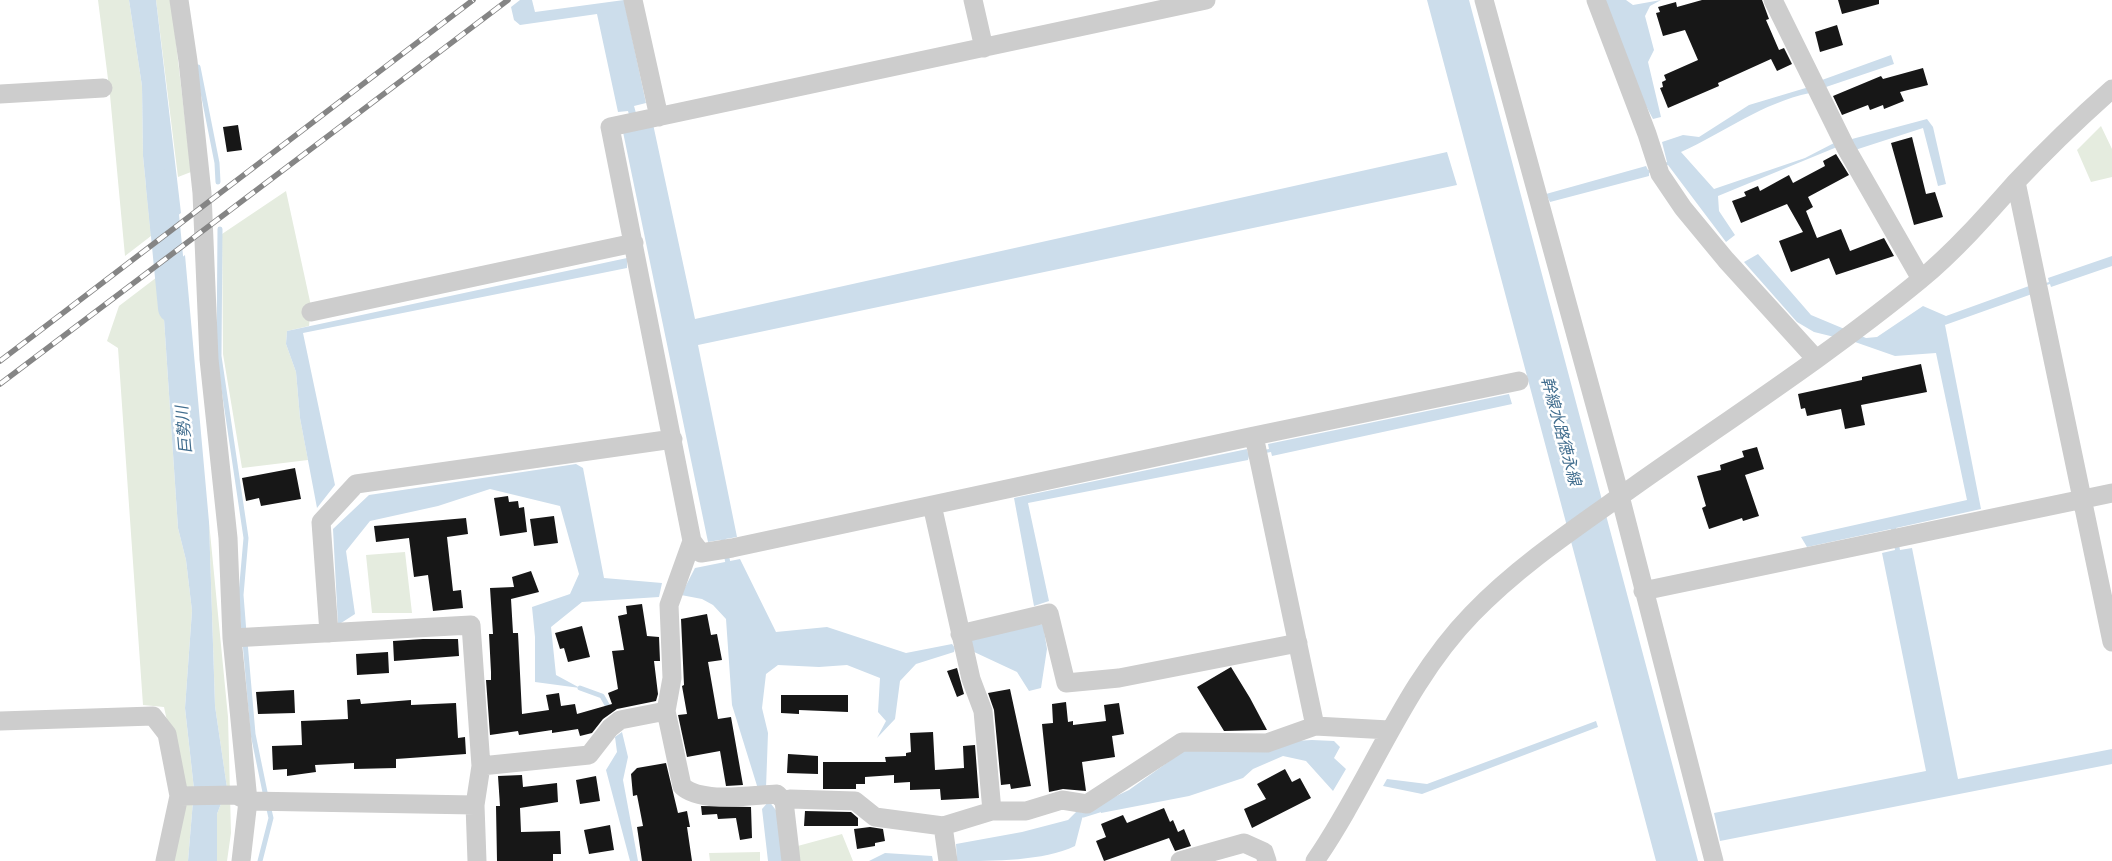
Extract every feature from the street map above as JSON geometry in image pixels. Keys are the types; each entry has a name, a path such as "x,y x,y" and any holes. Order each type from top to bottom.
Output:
{"street":[{"path":"179,0 188,61 202,193 209,359 228,538 232,638 247,799 241,861"},
{"path":"633,0 643,120"},
{"path":"973,0 984,48"},
{"path":"1206,0 610,127 692,541 701,553 1254,439 1519,381"},
{"path":"1484,0 1615,500 1643,591 1714,861"},
{"path":"1596,0 1647,134 1658,169 1683,208 1726,260 1816,359"},
{"path":"1773,0 1846,148 1921,279"},
{"path":"0,94 103,88"},
{"path":"1315,861 1360,788 1388,730 1417,682 1472,614 1513,576 1565,535 1816,359 1921,279 1976,228 2068,127 2112,89"},
{"path":"2016,182 2112,642"},
{"path":"311,312 634,243"},
{"path":"329,633 321,522 356,484 673,438"},
{"path":"1254,439 1315,726"},
{"path":"1643,591 2112,493"},
{"path":"932,505 971,679 983,711 992,811"},
{"path":"692,541 669,605 672,678 666,711 682,786 690,794 706,796 756,795 790,799 855,801 875,817 943,826 992,811 1026,811 1062,800 1087,804 1182,742 1267,743 1315,726 1388,730"},
{"path":"962,642 1049,613 1066,683 1119,678 1298,643"},
{"path":"232,638 471,626 481,766 475,805 477,861"},
{"path":"481,766 589,754 615,724 666,711"},
{"path":"0,721 153,716 167,734 180,796 165,861"},
{"path":"180,796 281,801 475,805"},
{"path":"780,798 791,861"},
{"path":"943,826 948,861"},
{"path":"1180,861 1244,843 1264,852 1267,861"}],"shaded area":[{"path":"98,0 129,0 142,86 143,156 151,236 125,256 110,95"},
{"path":"156,0 171,0 191,172 178,177"},
{"path":"2101,126 2112,149 2112,177 2091,182 2077,150"},
{"path":"286,191 311,306 309,326 287,331 286,344 296,372 300,418 308,460 242,468 223,354 222,234"},
{"path":"161,274 178,528 186,560 192,611 185,708 194,789 188,861 172,861 183,795 164,707 143,705 118,348 107,341 119,306"},
{"path":"209,522 228,717 231,833 227,861 217,861 217,814 227,788 215,706"},
{"path":"405,552 412,613 372,613 366,555"},
{"path":"842,834 853,861 800,861 794,847"},
{"path":"760,852 760,861 710,861 709,853"}],"water":[{"path":"129,0 156,0 181,213 151,236 143,156 142,86"},
{"path":"520,0 532,0 535,12 624,0 646,103 634,106 640,127 653,124 695,319 1447,152 1457,185 698,345 737,537 708,542 623,132 633,129 628,111 618,112 597,14 520,25 514,20 511,7"},
{"name":"幹線水路徳永線","path":"1427,0 1469,0 1698,861 1656,861"},
{"path":"1603,0 1626,0 1633,5 1661,0 1650,6 1645,16 1654,50 1648,62 1661,117 1653,119 1637,89"},
{"path":"1891,55 1894,64 1826,87 1822,80"},
{"path":"1809,87 1810,93 1760,111 1681,152 1714,189 1805,158 1836,142 1837,147 1718,196 1719,211 1735,235 1726,242 1668,165 1649,173 1649,176 1550,202 1546,194 1646,166 1648,170 1667,162 1662,142 1683,135 1699,137 1749,105"},
{"path":"1927,119 1933,127 1946,184 1938,186 1923,128 1855,150 1852,139"},
{"path":"1758,254 1811,315 1866,338 1877,337 1923,306 1946,316 2029,286 2030,288 2049,282 2048,278 2112,256 2112,266 2051,287 2050,284 2031,290 2032,294 1945,325 1981,509 1896,528 1900,550 1912,548 1958,779 2112,749 2112,764 1720,841 1714,813 1926,771 1882,553 1895,550 1891,529 1807,547 1801,537 1967,500 1936,353 1895,356 1855,342 1814,332 1797,322 1744,262"},
{"path":"185,255 209,522 215,706 227,788 217,814 217,861 188,861 194,789 185,708 192,611 186,560 178,528 161,274"},
{"path":"627,258 627,268 303,333 335,485 317,508 300,418 296,372 286,344 287,331"},
{"path":"1509,394 1512,404 1272,456 1271,452 1249,456 1248,460 1028,503 1049,601 1034,606 1014,498 1247,449 1248,453 1269,449 1268,444"},
{"path":"576,464 583,468 604,578 662,583 659,597 582,602 551,627 556,675 580,688 535,682 535,637 532,607 570,594 579,574 560,506 490,489 438,506 370,521 346,551 355,614 338,625 333,529 369,495"},
{"path":"740,559 776,632 827,627 906,653 952,644 955,648 954,652 916,664 900,681 895,719 877,738 886,721 878,712 880,678 847,665 819,667 778,665 766,674 762,708 768,733 766,788 758,789 732,705 726,619 713,605 702,599 681,595 695,568"},
{"path":"1043,624 1047,649 1041,688 1029,691 1017,672 972,651 971,636"},
{"path":"1596,721 1598,727 1422,794 1383,786 1387,779 1427,784"},
{"path":"622,732 628,757 623,780 638,861 630,861 606,770 617,752 615,737"},
{"path":"1312,740 1334,741 1340,747 1334,758 1346,769 1333,791 1306,761 1283,756 1253,769 1243,778 1189,796 1101,813 1097,805 1129,790 1189,747"},
{"path":"769,801 778,813 788,861 768,861 762,809"},
{"path":"1079,809 1083,815 1075,846 1048,855 1034,857 957,861 956,844 1022,832 1068,820"},
{"path":"885,853 932,856 933,861 869,861"}],"pier":[{"path":"184,212 183,215 153,238 149,238"}],"building":[{"path":"1702,0 1762,0 1769,19 1766,20 1779,50 1784,48 1792,64 1777,71 1771,59 1718,83 1719,86 1668,108 1660,88 1663,87 1662,82 1666,80 1664,75 1698,60 1685,30 1663,36 1656,13 1660,12 1658,7 1676,2 1677,7"},
{"path":"1838,0 1879,0 1879,4 1842,14"},
{"path":"1837,25 1843,45 1820,52 1815,32"},
{"path":"1923,68 1928,85 1900,92 1904,101 1884,109 1883,105 1870,110 1868,105 1842,115 1833,96 1881,76 1883,79"},
{"path":"238,125 242,150 227,152 223,127"},
{"path":"1912,137 1926,194 1935,192 1943,217 1914,225 1891,143"},
{"path":"1836,154 1849,175 1808,197 1813,207 1806,211 1817,238 1841,229 1850,251 1884,238 1894,256 1836,275 1829,258 1791,272 1779,241 1803,232 1787,204 1741,223 1732,201 1746,196 1744,192 1758,186 1760,191 1789,175 1793,183 1825,166 1823,161"},
{"path":"1921,364 1927,392 1861,405 1865,425 1845,429 1841,409 1807,416 1805,408 1801,409 1798,394 1862,380 1862,377"},
{"path":"1757,447 1764,469 1745,475 1759,516 1743,521 1742,518 1709,529 1702,508 1706,506 1697,476 1721,470 1720,465 1744,457 1742,451"},
{"path":"295,468 301,499 261,506 259,498 246,501 242,478"},
{"path":"508,496 509,502 518,501 519,508 524,507 527,532 500,536 494,498"},
{"path":"554,516 558,543 534,546 530,519"},
{"path":"466,518 468,534 447,537 453,591 461,590 463,608 433,611 428,575 414,577 409,538 376,542 374,526"},
{"path":"531,571 539,592 511,599 513,633 518,633 522,714 549,710 546,695 559,693 561,706 575,704 577,714 612,704 608,693 618,689 612,651 624,650 618,616 627,614 626,606 642,604 647,636 659,637 660,661 654,661 658,694 656,701 617,709 603,719 592,733 580,736 578,729 552,733 552,730 519,735 518,731 490,735 486,680 491,680 489,634 493,634 490,588 514,587 512,577"},
{"path":"707,614 711,635 717,634 722,660 708,662 718,719 731,717 743,785 726,786 720,751 687,757 678,715 687,714 682,686 684,685 681,619"},
{"path":"582,626 590,657 568,662 564,648 560,649 555,633"},
{"path":"458,639 459,656 394,661 393,641"},
{"path":"388,652 389,673 357,675 356,654"},
{"path":"1231,667 1267,730 1224,731 1197,687"},
{"path":"957,668 964,694 957,697 947,671"},
{"path":"1010,689 1031,786 1011,789 1010,784 1001,785 994,710 988,693"},
{"path":"294,690 295,713 258,714 256,692"},
{"path":"781,695 848,695 848,712 799,710 799,714 781,713"},
{"path":"360,699 361,704 411,700 411,705 456,703 458,738 465,737 466,754 396,759 396,768 354,769 354,763 315,765 316,772 287,776 287,769 273,770 272,746 302,745 301,721 348,719 347,700"},
{"path":"1066,702 1068,722 1073,721 1073,725 1106,721 1104,705 1119,703 1124,734 1112,736 1115,757 1082,762 1086,791 1063,789 1049,792 1042,724 1053,723 1052,704"},
{"path":"933,732 935,770 964,768 963,746 975,745 979,798 941,800 940,789 910,790 910,782 894,783 894,775 865,777 865,784 856,784 856,789 823,789 823,762 886,762 885,757 906,756 906,753 911,752 910,733"},
{"path":"788,754 818,756 818,774 787,773"},
{"path":"666,763 678,813 687,811 690,827 687,827 692,861 642,861 637,827 643,826 637,795 633,796 631,774 637,768"},
{"path":"1285,769 1292,782 1300,778 1311,798 1252,828 1244,809 1266,799 1257,784"},
{"path":"522,775 523,787 557,783 558,802 520,808 521,832 560,831 561,854 553,854 553,861 497,861 496,806 500,806 498,776"},
{"path":"596,776 600,801 580,804 576,780"},
{"path":"701,806 751,807 752,838 740,840 736,818 718,819 717,814 702,815"},
{"path":"1164,808 1170,822 1173,820 1178,832 1184,829 1191,846 1175,851 1169,838 1104,861 1096,841 1106,837 1101,824 1123,815 1127,823"},
{"path":"805,811 851,812 858,818 858,826 804,826"},
{"path":"610,825 614,850 589,854 584,830"},
{"path":"870,827 883,829 885,841 875,843 875,846 857,849 854,829"}],"waterway":[{"path":"198,67 217,163 218,182"},
{"name":"巨勢川","path":"161,184 173,308"},
{"path":"220,229 219,356 246,538 241,595 244,633"},
{"path":"723,539 729,568"},
{"path":"245,642 253,734 266,797"},
{"path":"580,688 602,696 610,710"},
{"path":"260,861 271,818 268,805"},
{"path":"1083,815 1099,810"}],"railway":[{"path":"0,361 473,0"},
{"path":"0,384 508,0"}]}
